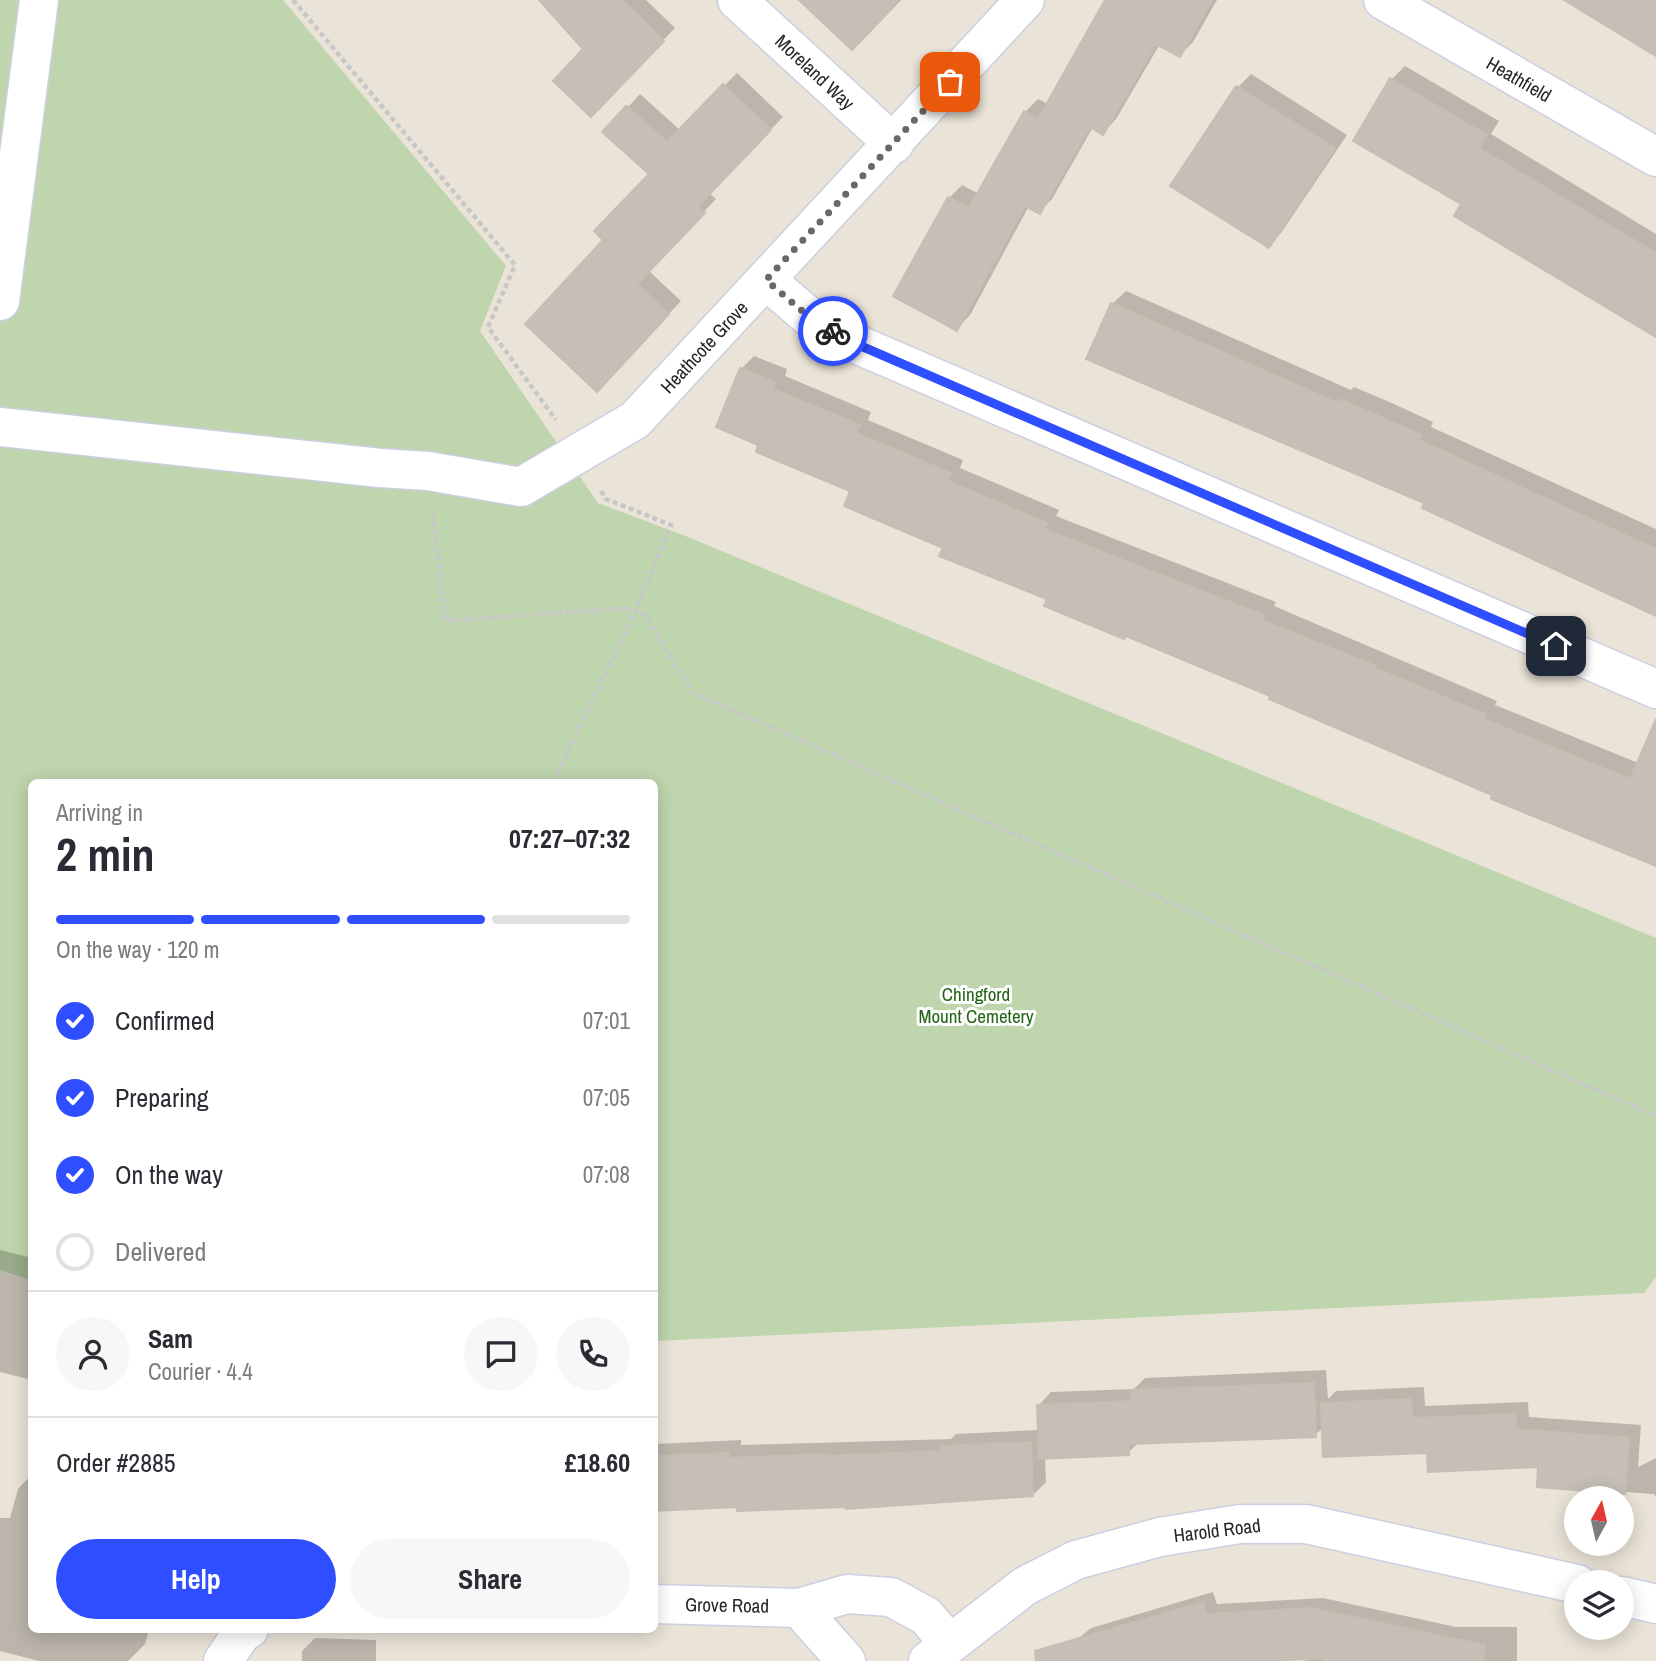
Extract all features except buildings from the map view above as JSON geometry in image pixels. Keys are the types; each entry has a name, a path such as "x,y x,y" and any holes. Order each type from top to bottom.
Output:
{"street":[{"path":"0,301 38,0"},
{"name":"Moreland Way","path":"737,0 894,144"},
{"name":"Heathcote Grove","path":"0,427 428,471 521,487 635,420 1025,0"},
{"name":"Heathfield","path":"1383,0 1656,157"},
{"path":"766,280 808,316 854,343 1656,689"},
{"name":"Harold Road","path":"938,1652 1025,1586 1076,1560 1160,1537 1240,1524 1306,1524 1564,1581"},
{"name":"Grove Road","path":"658,1604 799,1608 847,1594 891,1597 926,1616 938,1652"},
{"path":"1634,1599 1656,1604"},
{"path":"799,1608 846,1661"},
{"path":"223,1661 242,1633"}],"path":[{"path":"293,0 515,265 488,327 574,457"},
{"path":"428,471 445,621 626,608 645,615 693,693 1656,1116"},
{"path":"555,779 635,612 671,525 606,499"}],"green space":[{"name":"Chingford Mount Cemetery","path":"0,0 283,0 506,266 480,331 598,503 688,537 1656,938 1656,1277 1644,1293 658,1341 658,779 28,779 28,1279 0,1270"}],"way so far":[{"path":"833,331 808,316 766,280 950,82"}],"route":[{"path":"833,331 854,343 1556,646"}]}
